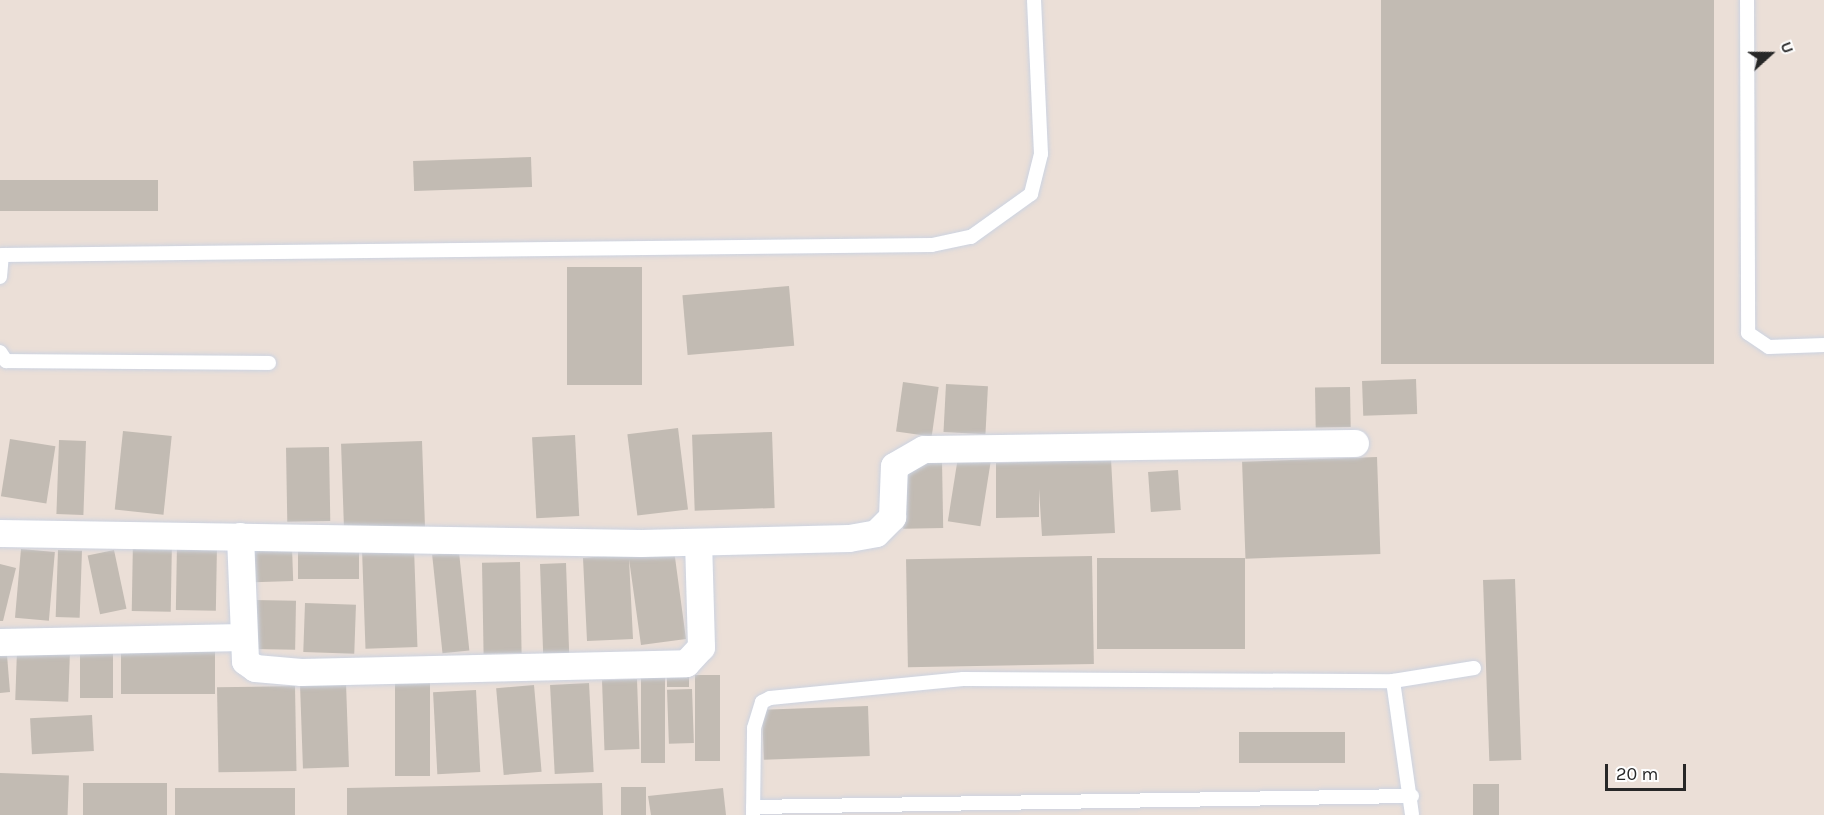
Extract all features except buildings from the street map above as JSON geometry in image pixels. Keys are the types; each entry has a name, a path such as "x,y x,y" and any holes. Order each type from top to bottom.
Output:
{"street":[{"path":"0,533 698,542 876,533 892,517 894,466 924,449 1355,443"},
{"path":"240,536 241,653 255,668 301,672 686,663 700,647 698,542"},
{"path":"0,642 242,637"}],"lane":[{"path":"0,278 1,255 932,245 971,237 1031,194 1041,154 1034,0"},
{"path":"1747,0 1748,333 1769,346 1824,345"},
{"path":"0,352 6,361 269,363"},
{"path":"1412,796 753,811 754,728 762,702 770,698 912,683 1074,676 1393,681 1474,668"},
{"path":"1393,681 1412,796 1412,815"}]}
